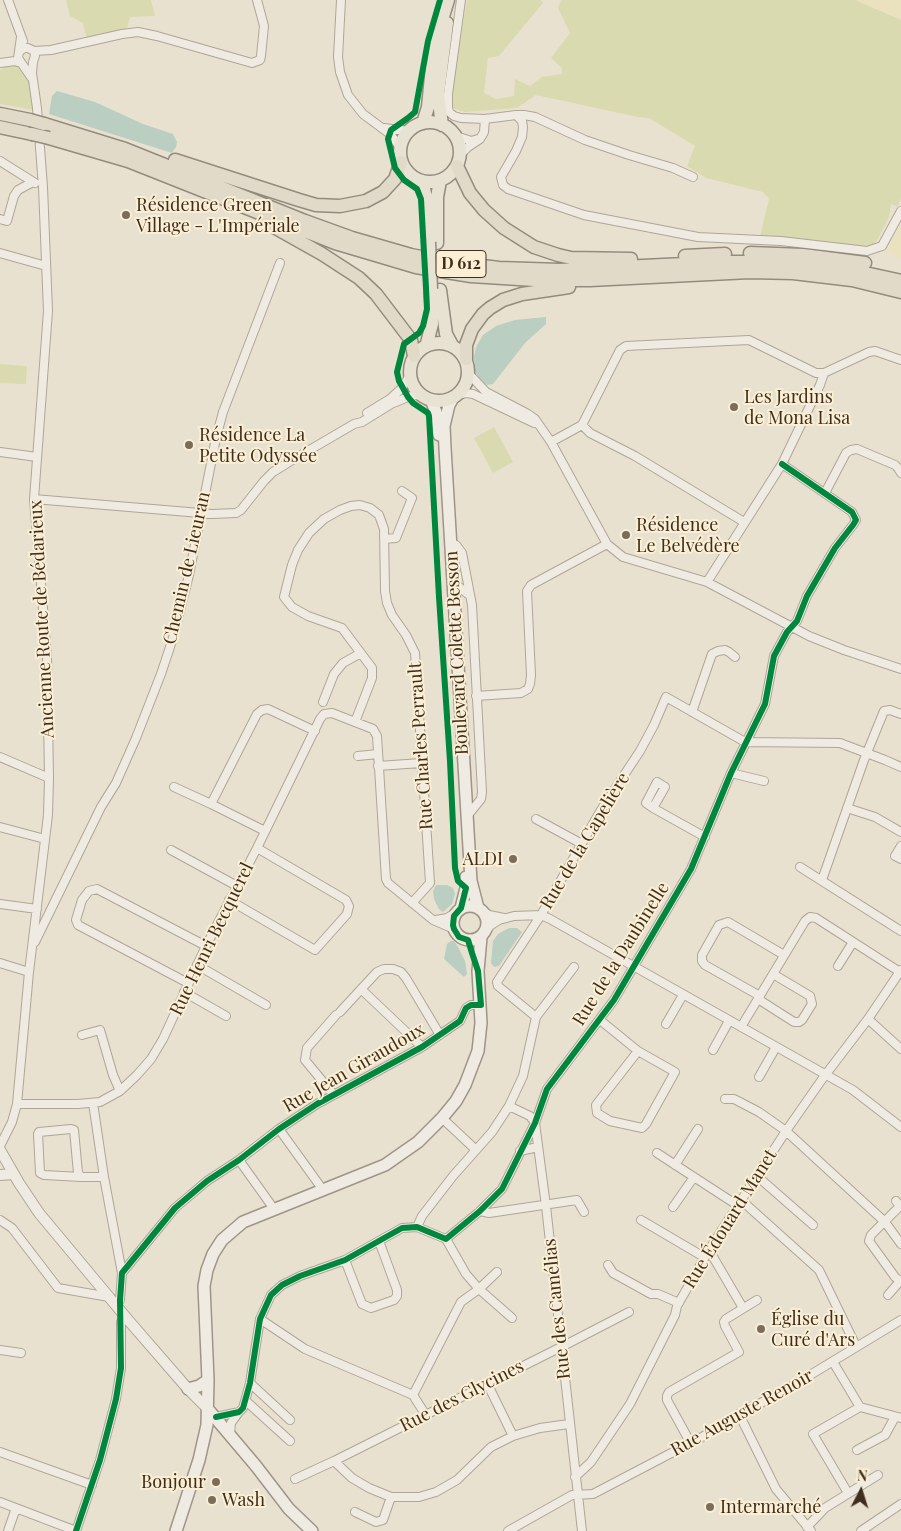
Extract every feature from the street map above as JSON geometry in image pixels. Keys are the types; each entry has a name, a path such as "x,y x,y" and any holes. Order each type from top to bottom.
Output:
{"highway":[{"name":"D 612","path":"0,114 50,125 143,156 342,234 411,255 441,261 499,268 552,270 779,262 833,266 901,281"},
{"path":"50,125 91,132 316,205 348,206 374,198 390,187 401,162"},
{"name":"D 612","path":"0,127 49,138 122,159 305,232 363,252 416,267 472,276 516,280 776,272 864,282 901,292"},
{"path":"459,160 470,193 494,219 504,228 534,247 558,255 571,258 618,259 705,254 780,253 844,259 901,272"},
{"path":"205,191 285,233 359,278 376,294 411,340 414,356"},
{"path":"466,359 466,345 472,329 490,308 509,298 541,291 580,286 693,280 776,272"}],"main road":[{"path":"423,123 428,107 434,46 449,0"},
{"path":"442,124 438,94 449,0"},
{"path":"419,181 440,181 447,177 459,160 459,144 456,136 442,124 433,122 415,126 408,131 400,146 401,162 405,170 419,181 424,188 433,243 436,290 446,334 452,345 466,359 469,374 467,382 455,397 446,401 428,399 417,392 412,384 410,374 410,365 414,356 427,343 432,324 436,290"},
{"path":"433,243 436,197 440,181"},
{"path":"427,343 437,342 452,345"},
{"name":"Boulevard Colette Besson","path":"455,397 449,405 444,426 453,542 454,606 471,881 480,910"},
{"name":"Boulevard Colette Besson","path":"428,399 436,412 438,426 451,619 466,882 459,910"},
{"path":"478,971 487,920 480,910 467,906 459,910 453,920 454,929 459,937 468,940 477,939 484,934"},
{"path":"206,1430 208,1380 204,1286 213,1254 222,1240 243,1222 385,1165 418,1142 442,1118 465,1085 478,1051 481,1005 478,971 468,940"},
{"path":"188,1390 208,1380"},
{"path":"207,1408 289,1509 312,1531"},
{"path":"176,1531 199,1460 209,1420 216,1417"},
{"path":"206,1430 213,1433 230,1435"}],"street":[{"path":"8,0 21,37 21,51"},
{"path":"3,62 21,51 51,50 138,32 252,63 257,62 261,56 264,26 257,0"},
{"path":"341,0 338,57 340,72 348,94 363,114 382,127 400,146"},
{"path":"461,0 448,94 449,112 454,116 484,119 524,114 535,117 585,140 673,168 693,177"},
{"path":"3,62 23,64 34,61 51,50"},
{"name":"Ancienne Route de Bédarieux","path":"21,51 23,64 30,74 35,88"},
{"name":"Ancienne Route de Bédarieux","path":"0,1148 12,1122 17,1104 29,972 48,815 47,657 34,499 47,328 43,187 34,51"},
{"path":"516,115 522,121 522,137 502,178 503,185 520,194 584,215 698,236 781,241 867,251 882,246 899,219 901,211"},
{"path":"459,160 468,147 480,139 484,132 484,119"},
{"path":"382,127 408,131"},
{"path":"456,136 470,141 480,139"},
{"path":"0,161 43,187"},
{"path":"0,218 7,220 14,196 18,190 33,182"},
{"path":"0,253 46,266"},
{"name":"Chemin de Lieuran","path":"33,946 98,815 116,783 161,674 173,638 197,542 200,512 223,412 280,263"},
{"path":"551,442 582,425 620,350 626,346 749,340 816,372 824,373 869,352 875,351 901,360"},
{"path":"707,582 782,464 824,373"},
{"path":"354,424 358,418 390,398 402,388 410,374"},
{"path":"469,374 486,392 535,419 551,442 607,544 623,557 707,582 792,627 844,650 901,669"},
{"path":"455,397 466,393 473,394 540,427"},
{"path":"34,499 228,514 241,510 273,472 354,424 362,422 391,404 408,397 416,395 428,399"},
{"path":"582,425 590,433 635,456 744,522"},
{"path":"782,464 826,493 846,453 851,450 857,449 895,465 901,473"},
{"path":"0,452 37,457"},
{"path":"384,539 396,538 412,498 402,491"},
{"name":"Rue de la Daubinelle","path":"446,1239 502,1189 534,1123 547,1089 600,1020 691,869 731,772 765,704 774,656 787,632 797,621 807,596 835,548 856,520 852,512 826,493"},
{"name":"Rue Charles Perrault","path":"355,722 372,678 372,668 342,628 308,616 292,607 284,597 298,550 309,533 324,520 340,510 360,505 370,508 379,515 384,529 385,592 387,603 414,653 430,883 412,903"},
{"path":"453,542 459,587 458,598 454,606"},
{"path":"453,542 462,553 468,594 472,605 482,792 481,799 468,815"},
{"path":"476,696 521,693 528,689 530,675 527,591 531,585 607,544"},
{"path":"459,587 468,594"},
{"path":"735,658 725,650 712,654 692,712 745,742 840,743 901,767"},
{"path":"323,702 334,674 343,663 361,653"},
{"name":"Rue de la Capelière","path":"536,1017 498,986 497,982 541,915 623,776 640,751 666,697 692,712"},
{"path":"211,804 257,714 262,710 268,710 315,731"},
{"path":"822,880 884,711 890,710 901,714"},
{"name":"Rue Henri Becquerel","path":"17,1104 93,1103 108,1098 120,1091 137,1075 151,1059 163,1039 206,946 257,848 320,719 324,714 332,713 355,722"},
{"path":"355,722 372,729 377,736 386,879 388,884 434,920 454,929"},
{"path":"358,756 378,754"},
{"path":"0,757 49,778"},
{"path":"378,766 422,763"},
{"path":"731,772 764,781"},
{"path":"174,787 265,831"},
{"path":"653,808 705,837"},
{"path":"847,808 875,817 901,832"},
{"path":"536,819 582,844"},
{"path":"0,827 45,839"},
{"path":"901,846 895,856 901,860"},
{"path":"230,900 315,950 347,914 349,906 346,900 257,848"},
{"path":"171,850 237,886"},
{"path":"800,867 901,931"},
{"path":"188,983 78,925 76,920 82,900 89,892 97,889 206,946"},
{"path":"0,904 36,909"},
{"path":"434,920 447,918 459,910"},
{"path":"480,910 489,915 504,918"},
{"path":"484,934 491,925 504,918 522,915 541,915 550,918 867,1099 901,1127"},
{"path":"741,1028 805,921 810,917 816,918 900,971"},
{"path":"773,974 810,996 812,1004 799,1022 794,1022 705,965 702,961 702,955 719,925 728,922 784,955"},
{"path":"838,966 853,942"},
{"path":"0,964 29,972"},
{"path":"197,965 266,1005"},
{"path":"417,1227 422,1216 492,1132 509,1106 523,1076 536,1017 574,967"},
{"path":"334,1095 305,1060 306,1048 377,972 384,969 393,969 401,972 440,1035"},
{"name":"Rue Édouard Manet","path":"575,1477 591,1462 630,1404 675,1315 679,1303 706,1253 786,1131 868,1019 900,971"},
{"path":"361,989 422,1047"},
{"path":"184,992 226,1016"},
{"path":"666,1024 683,995"},
{"name":"Rue Jean Giraudoux","path":"122,1273 175,1208 207,1182 279,1129 317,1104 422,1047 460,1021 466,1008 471,1005 481,1005"},
{"path":"868,1019 901,1049"},
{"path":"600,1020 638,1051 675,1072 642,1128 610,1122 597,1112 596,1105 638,1051"},
{"path":"713,1050 729,1021"},
{"path":"82,1035 100,1030 113,1075 120,1091"},
{"path":"760,1077 776,1047"},
{"path":"726,1099 734,1099 759,1112 786,1131 885,1222 901,1244"},
{"path":"93,1103 104,1177 122,1273 120,1300"},
{"path":"509,1106 530,1116 534,1123"},
{"path":"442,1118 476,1150"},
{"name":"Rue des Camélias","path":"534,1123 546,1206 578,1495"},
{"path":"279,1129 323,1190"},
{"path":"675,1165 698,1129"},
{"path":"81,1177 77,1170 74,1130 39,1132 40,1173 44,1175 81,1177 104,1177"},
{"path":"520,1151 538,1147"},
{"path":"0,1148 39,1213 188,1390 207,1408"},
{"path":"657,1153 694,1177 739,1202 819,1270 856,1346"},
{"path":"239,1160 274,1209"},
{"path":"0,1175 14,1174"},
{"path":"757,1176 813,1225"},
{"path":"673,1207 694,1177"},
{"path":"480,1210 489,1213 577,1200 584,1212"},
{"path":"888,1296 901,1280 895,1277 869,1241 871,1236 900,1206 896,1201"},
{"path":"0,1220 12,1228 58,1288 109,1297"},
{"path":"642,1220 706,1253 743,1308"},
{"path":"230,1435 231,1423 246,1401 260,1319 271,1295 282,1285 300,1276 346,1260 402,1228 417,1227 446,1239 466,1274 512,1318"},
{"path":"346,1260 362,1304 371,1308 394,1300 397,1296 397,1290 379,1241"},
{"path":"119,1262 132,1262"},
{"path":"608,1265 612,1273 650,1294 658,1294 679,1303"},
{"path":"413,1395 461,1302 497,1272"},
{"path":"690,1442 666,1396 669,1392 739,1352 724,1322 757,1300"},
{"name":"Rue des Glycines","path":"295,1479 629,1312"},
{"path":"260,1319 305,1349 413,1395 426,1414"},
{"name":"Rue Auguste Renoir","path":"508,1531 572,1495 593,1494 721,1427 739,1414 833,1362 856,1346 901,1320"},
{"path":"0,1502 76,1531 92,1485 116,1399 121,1368 122,1322"},
{"path":"0,1350 21,1353"},
{"path":"833,1362 860,1407 898,1418 886,1434 857,1450"},
{"path":"250,1383 290,1420"},
{"path":"487,1383 513,1436"},
{"path":"246,1401 290,1441"},
{"path":"848,1493 813,1434 860,1407"},
{"path":"216,1417 239,1412"},
{"path":"739,1414 776,1489 809,1529 825,1508 878,1475"},
{"path":"334,1461 352,1478 369,1488 391,1497 420,1498 436,1492 457,1480 491,1447 513,1436 540,1428 569,1424"},
{"path":"0,1452 92,1485"},
{"path":"578,1495 582,1531"},
{"path":"355,1512 376,1522 383,1520 391,1497"},
{"path":"861,1531 901,1504"},
{"path":"8,1531 16,1508"}],"shaded area":[{"path":"855,0 901,0 901,20"},
{"path":"57,91 95,102 143,124 173,134 177,142 176,147 172,153 49,114 52,96"},
{"path":"900,225 901,258 891,254 888,250"},
{"path":"546,317 546,324 525,343 493,384 487,385 481,381 475,372 474,357 476,347 483,335 496,326 515,320"},
{"path":"436,885 447,885 453,888 455,894 452,904 443,912 439,909 434,899 433,891"},
{"path":"509,928 517,928 522,932 499,966 494,967 491,963 493,941 498,934"},
{"path":"454,941 465,961 467,974 464,977 444,959 447,944"}],"green space":[{"path":"66,0 151,0 155,16 130,17 126,32 87,40 83,23 70,16"},
{"path":"467,0 541,0 543,3 499,56 488,58 484,93 496,99 514,96 515,79 530,86 542,77 562,74 562,68 551,58 570,33 558,8 561,0 855,0 901,20 901,198 898,207 891,204 889,217 874,244 864,246 760,236 769,199 763,192 706,178 687,166 695,146 649,118 536,95 517,108 465,112 452,108 452,87"},
{"path":"15,60 31,85 34,110 0,104 0,70"},
{"path":"0,364 27,366 26,384 0,383"},
{"path":"494,427 513,462 493,473 474,438"}],"cycle path":[{"path":"76,1531 100,1460 116,1399 121,1368 120,1300 122,1273 175,1208 207,1181 317,1104 422,1047 460,1021 466,1008 471,1005 481,1005 478,971 468,940 459,937 453,925 454,916 461,908 466,888 458,881 455,868 429,416 428,413 413,403 408,397 399,381 397,372 404,344 419,333 423,326 427,309 421,199 417,189 404,180 395,168 388,139 391,130 415,112 428,41 440,0"},
{"path":"216,1417 239,1412 243,1408 250,1383 260,1319 271,1295 282,1285 300,1276 345,1260 402,1228 417,1227 446,1239 480,1211 502,1189 535,1123 547,1089 614,1000 691,869 731,773 765,704 774,656 787,632 797,621 807,596 835,548 856,520 852,512 782,464"}],"place":[{"name":"Résidence Green Village - L'Impériale","path":"126,215"},
{"name":"Les Jardins de Mona Lisa","path":"734,407"},
{"name":"Résidence La Petite Odyssée","path":"189,445"},
{"name":"Résidence Le Belvédère","path":"626,535"},
{"name":"ALDI","path":"513,859"},
{"name":"Église du Curé d'Ars","path":"761,1329"},
{"name":"Bonjour","path":"216,1482"},
{"name":"Wash","path":"212,1500"},
{"name":"Intermarché","path":"710,1507"}]}
